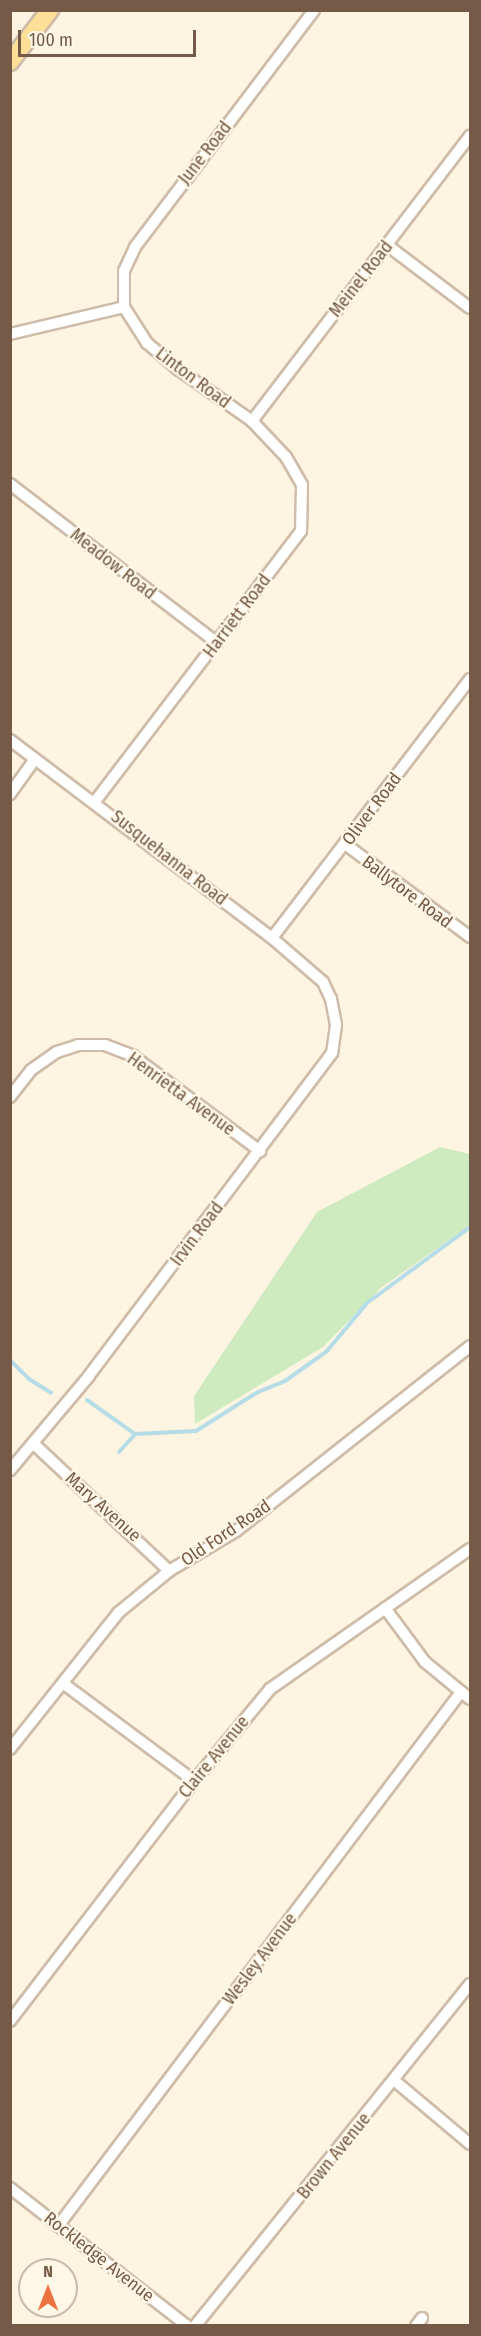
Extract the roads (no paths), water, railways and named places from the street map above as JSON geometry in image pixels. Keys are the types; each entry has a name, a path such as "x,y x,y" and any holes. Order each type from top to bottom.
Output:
{"main road":[{"path":"10,62 50,10"}],"street":[{"name":"June Road","path":"124,307 124,271 135,246 314,10"},
{"name":"Meinel Road","path":"252,421 471,136"},
{"path":"387,245 471,308"},
{"path":"10,334 124,307"},
{"name":"Linton Road","path":"124,307 147,343 178,370 252,421"},
{"name":"Harriett Road","path":"95,801 301,531 302,485 286,457 252,421"},
{"name":"Meadow Road","path":"10,484 217,643"},
{"name":"Oliver Road","path":"273,938 471,679"},
{"name":"Susquehanna Road","path":"10,740 95,801 273,938 322,982"},
{"path":"10,794 35,759"},
{"name":"Ballytore Road","path":"345,844 471,937"},
{"name":"Irvin Road","path":"10,1470 35,1445 332,1053 336,1025 331,999 322,982"},
{"name":"Henrietta Avenue","path":"10,1097 31,1070 57,1052 78,1045 105,1045 133,1056 260,1151"},
{"name":"Old Ford Road","path":"10,1749 118,1613 169,1571 236,1531 471,1346"},
{"name":"Mary Avenue","path":"35,1445 169,1571"},
{"name":"Claire Avenue","path":"10,2021 194,1781 270,1689 471,1549"},
{"path":"385,1608 425,1662 471,1699"},
{"path":"64,1683 194,1781"},
{"name":"Wesley Avenue","path":"58,2226 460,1692"},
{"name":"Brown Avenue","path":"195,2325 395,2081 471,1984"},
{"path":"395,2081 471,2144"},
{"name":"Rockledge Avenue","path":"10,2188 187,2325"}],"waterway":[{"path":"87,1400 135,1434 196,1431 258,1392 285,1381 327,1351 367,1303 470,1227"},
{"path":"10,1360 29,1379 51,1393"},
{"path":"119,1452 135,1434"}]}
